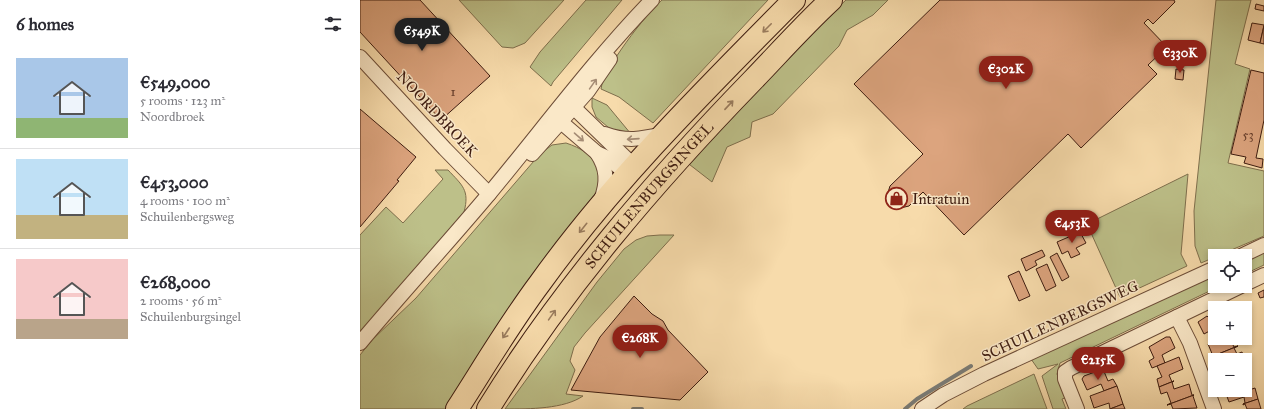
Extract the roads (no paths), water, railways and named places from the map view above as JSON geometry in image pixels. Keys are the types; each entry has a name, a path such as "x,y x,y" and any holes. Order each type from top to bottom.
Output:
{"main road":[{"name":"SCHUILENBURGSINGEL","path":"457,409 540,283 598,210 663,134 794,0"},
{"name":"SCHUILENBURGSINGEL","path":"488,409 567,294 644,198 730,103 831,0"}],"street":[{"path":"360,343 570,103 607,49 652,0"},
{"name":"NOORDBROEK","path":"360,57 489,194"},
{"path":"570,103 603,134 632,171"},
{"path":"557,117 597,153 603,162 606,180 605,190 598,210"},
{"name":"SCHUILENBURGSINGEL","path":"603,134 619,139 631,140 663,134"},
{"path":"597,153 632,171"},
{"path":"1252,251 1264,246"},
{"name":"SCHUILENBERGSWEG","path":"922,409 943,395 984,374 1208,271"},
{"path":"1252,281 1264,275"},
{"path":"1077,409 1065,379 1065,372 1227,293"},
{"path":"1177,317 1190,344 1214,409"}],"waterway":[{"path":"905,409 917,399 971,366"},
{"path":"633,409 642,409"}],"place":[{"name":"Intratuin","path":"896,199"}]}
